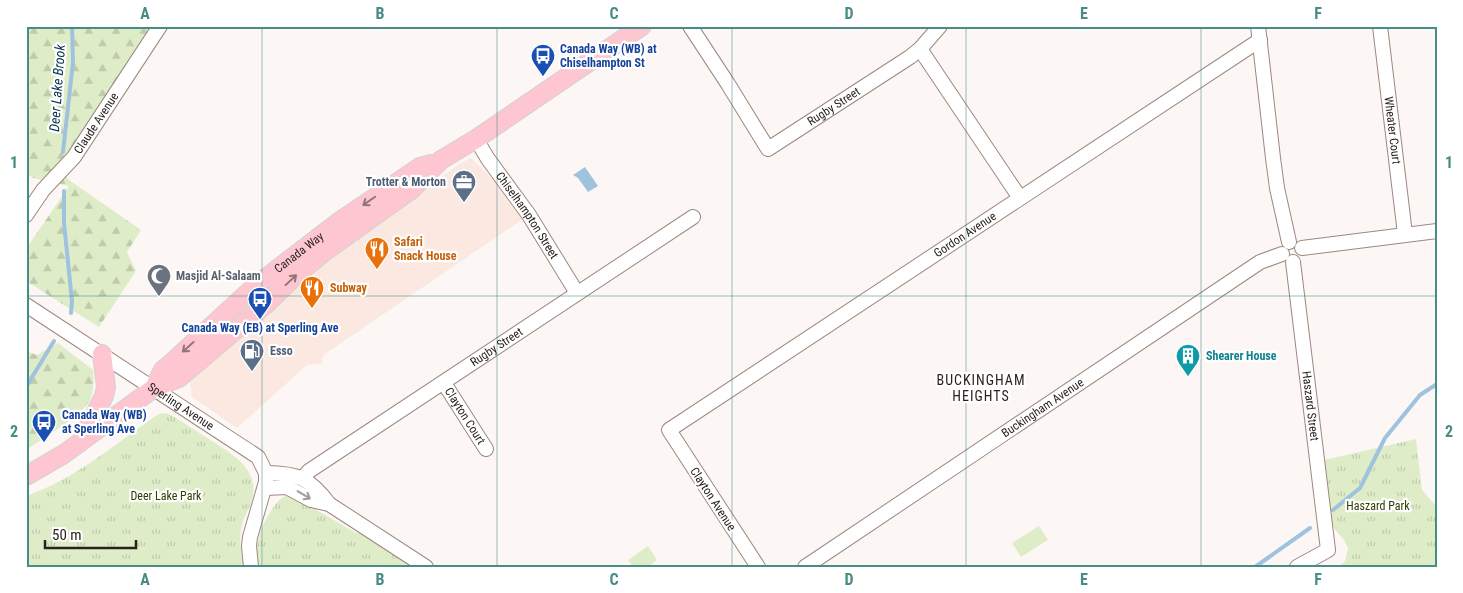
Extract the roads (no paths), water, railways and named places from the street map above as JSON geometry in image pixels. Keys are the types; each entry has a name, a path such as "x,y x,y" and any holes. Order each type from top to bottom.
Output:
{"main road":[{"name":"Canada Way","path":"26,476 44,467 82,441 154,388 163,370 254,287 340,222 420,167 441,160 476,139 642,26"},
{"path":"82,441 104,396 106,387 102,354"}],"street":[{"name":"Claude Avenue","path":"26,215 43,190 74,156 160,26"},
{"name":"Rugby Street","path":"690,26 768,149 920,49 940,26"},
{"name":"Wheater Court","path":"1380,26 1405,234"},
{"name":"Gordon Avenue","path":"669,430 1020,198 1259,33"},
{"name":"Haszard Street","path":"1259,33 1277,188 1288,253 1328,550 1297,567"},
{"path":"920,49 1020,198"},
{"name":"Chiselhampton Street","path":"476,139 488,159 529,215 577,293"},
{"name":"Rugby Street","path":"303,478 309,471 388,417 444,383 693,217"},
{"path":"1288,253 1301,258 1302,248 1437,231"},
{"name":"Buckingham Avenue","path":"804,567 1260,262 1288,253"},
{"name":"Sperling Avenue","path":"26,305 252,451 258,457 266,473"},
{"name":"Clayton Court","path":"444,383 486,449"},
{"name":"Clayton Avenue","path":"669,430 758,567"},
{"path":"252,567 249,546 250,538 266,488 266,473 284,473 303,478 319,490 329,504"},
{"path":"266,488 287,487 311,500 329,504 426,567"}],"water":[{"path":"585,167 598,186 588,192 578,178 573,175"}],"waterway":[{"name":"Deer Lake Brook","path":"63,152 73,62 72,26"},
{"name":"Deer Lake Brook","path":"64,191 64,223 72,301 71,313"},
{"name":"Deer Lake Brook","path":"26,387 54,341"},
{"path":"1333,510 1360,488 1385,438 1420,395 1437,384"},
{"path":"1255,567 1310,528"}],"place":[{"name":"Canada Way (WB) at Chiselhampton St","path":"543,77"},
{"name":"Trotter & Morton","path":"464,203"},
{"name":"Safari Snack House","path":"377,270"},
{"name":"Masjid Al-Salaam","path":"159,297"},
{"name":"Subway","path":"312,309"},
{"name":"Canada Way (EB) at Sperling Ave","path":"260,320"},
{"name":"Esso","path":"252,372"},
{"name":"Shearer House","path":"1188,377"},
{"name":"Canada Way (WB) at Sperling Ave","path":"44,443"}],"district":[{"name":"BUCKINGHAM HEIGHTS","path":"981,388"}],"park label":[{"name":"Deer Lake Park","path":"166,496"},
{"name":"Haszard Park","path":"1378,506"}]}
